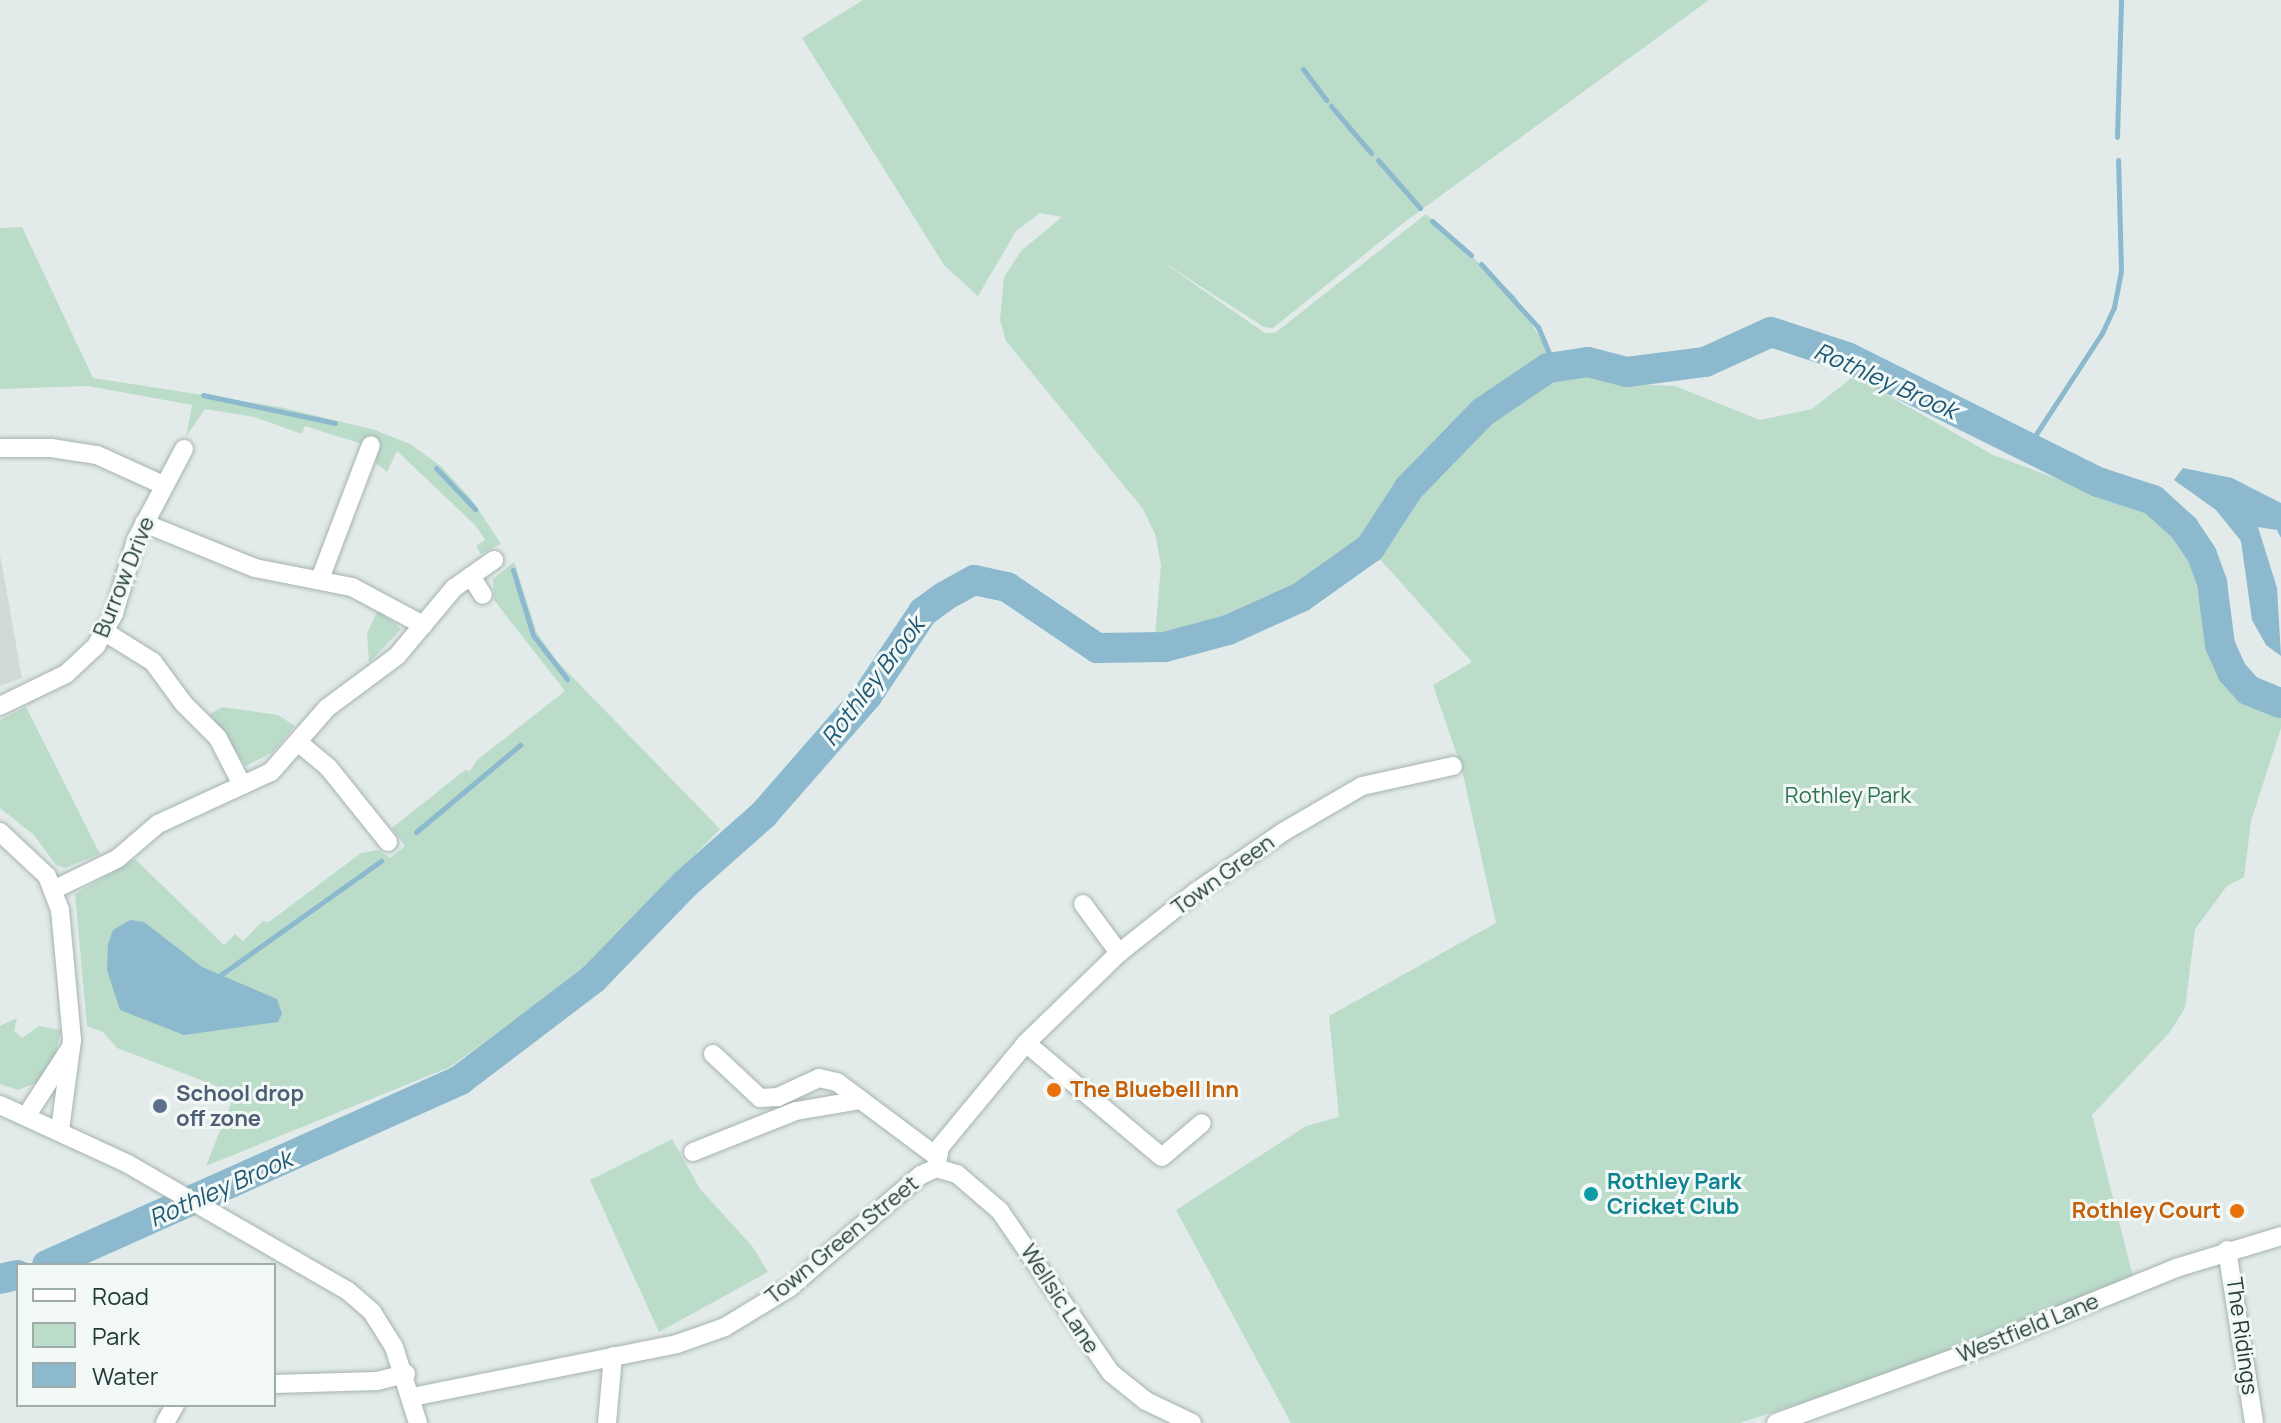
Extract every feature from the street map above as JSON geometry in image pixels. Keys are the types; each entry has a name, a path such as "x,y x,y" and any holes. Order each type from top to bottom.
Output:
{"street":[{"path":"320,579 373,471 371,445"},
{"path":"0,448 51,448 97,455 163,485"},
{"name":"Burrow Drive","path":"0,706 66,674 105,632 144,523 184,449"},
{"path":"144,523 255,568 320,579 378,598 423,625"},
{"path":"55,889 117,859 158,824 271,772 333,702 389,663 440,602 494,560"},
{"path":"471,576 483,595"},
{"path":"105,632 162,673 184,704 218,738 242,785"},
{"path":"298,742 328,767 377,838"},
{"name":"Town Green","path":"1026,1043 1119,953 1283,832 1362,786 1453,766"},
{"path":"0,832 36,863 55,889 72,1045 60,1130"},
{"path":"1083,904 1119,953"},
{"path":"1026,1043 1162,1157 1202,1123"},
{"name":"Town Green Street","path":"412,1397 677,1344 738,1321 789,1288 936,1162 1026,1043"},
{"path":"27,1115 72,1045"},
{"name":"Wellsic Lane","path":"716,1063 760,1098 778,1097 819,1078 834,1080 861,1100 1000,1211 1097,1356 1123,1385 1162,1416 1192,1423"},
{"path":"693,1152 796,1111 861,1100"},
{"path":"0,1105 60,1130 165,1186 358,1298 381,1324 406,1374 418,1423"},
{"name":"Westfield Lane","path":"1776,1423 2227,1250 2281,1236"},
{"name":"The Ridings","path":"2227,1250 2254,1423"},
{"path":"607,1423 613,1356"},
{"path":"276,1384 377,1381 406,1374"}],"shaded area":[{"path":"0,554 22,678 0,686"}],"green space":[{"name":"Rothley Park","path":"863,0 1709,0 1406,221 1273,328 1264,327 1158,259 1265,333 1275,333 1426,214 1515,296 1563,376 1598,373 1628,384 1675,386 1760,420 1812,409 1854,376 1993,455 2153,514 2177,540 2192,563 2208,641 2221,672 2247,704 2281,719 2281,728 2251,821 2244,877 2227,886 2195,929 2185,1008 2170,1032 2092,1115 2133,1277 1937,1358 1740,1423 1291,1423 1176,1210 1306,1126 1339,1117 1329,1016 1496,923 1462,770 1433,685 1472,662 1370,548 1301,597 1228,630 1154,646 1161,565 1155,534 1143,509 1006,341 1000,320 1004,277 1022,250 1062,217 1040,213 1016,231 978,296 944,265 802,38"},
{"path":"22,227 93,378 280,407 375,430 410,444 442,467 472,500 501,544 481,554 476,546 485,540 476,526 397,451 387,472 376,463 375,448 305,426 302,434 254,417 205,409 186,437 192,405 88,386 0,389 0,228"},
{"path":"514,562 537,633 557,661 720,829 581,972 450,1067 206,1166 235,1093 117,1048 103,1032 87,1026 75,894 135,859 224,945 235,934 243,941 263,921 269,922 361,853 378,850 390,858 405,846 392,828 465,770 470,771 477,760 565,691 494,600 493,579"},
{"path":"378,610 401,629 369,663 367,633"},
{"path":"26,707 100,854 65,868 56,865 34,835 0,808 0,720"},
{"path":"222,707 278,715 295,726 273,752 246,766 210,714"},
{"path":"17,1018 14,1031 22,1038 39,1026 61,1030 55,1056 37,1083 18,1090 0,1084 0,1026"},
{"path":"672,1139 700,1189 752,1246 768,1272 659,1332 590,1180"}],"water":[{"path":"2183,468 2232,478 2281,503 2281,538 2277,530 2258,527 2277,588 2281,656 2266,645 2252,620 2241,541 2216,510 2174,480"},
{"path":"130,920 144,922 202,967 277,999 282,1014 278,1022 184,1035 120,1010 107,970 108,944 113,930"}],"waterway":[{"path":"2117,137 2121,0"},
{"path":"1303,69 1326,100"},
{"path":"1331,106 1371,153"},
{"path":"1378,160 1420,208"},
{"path":"2029,445 2102,333 2114,307 2121,271 2118,160"},
{"path":"1432,221 1471,255"},
{"path":"1481,264 1538,327 1555,367"},
{"name":"Rothley Brook","path":"51,1263 460,1080 593,979 685,884 764,814 867,696 923,612 945,596 974,580 1007,587 1097,648 1165,647 1228,630 1301,597 1370,548 1409,488 1483,412 1548,368 1588,362 1627,372 1705,362 1771,332 1847,357 2098,482 2153,500 2184,528 2202,555 2212,583 2220,645 2232,672 2248,690 2281,703"},
{"path":"203,395 335,423"},
{"path":"436,468 475,509"},
{"path":"513,570 533,635 567,679"},
{"path":"416,832 520,745"},
{"path":"219,976 381,861"},
{"name":"Rothley Brook","path":"0,1279 16,1275"}],"place":[{"name":"The Bluebell Inn","path":"1054,1090"},
{"name":"School drop off zone","path":"160,1106"},
{"name":"Rothley Park Cricket Club","path":"1591,1194"},
{"name":"Rothley Court","path":"2237,1211"}]}
